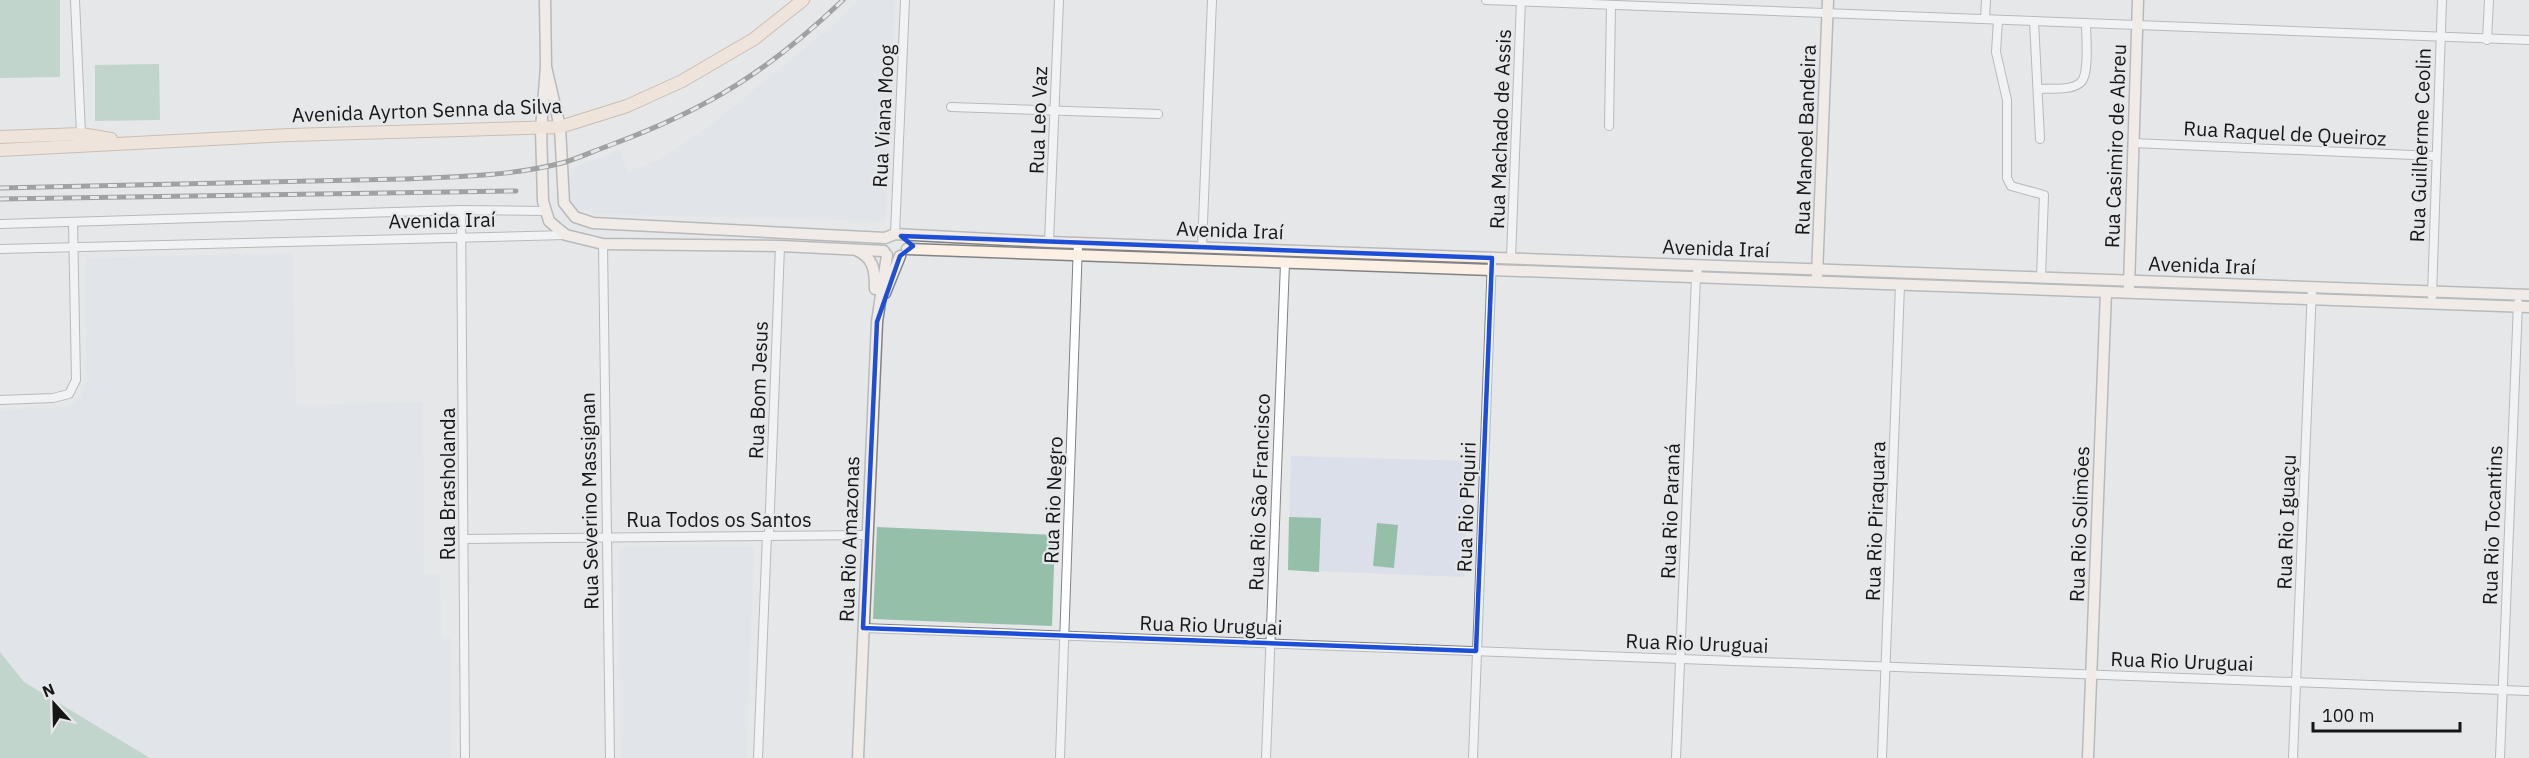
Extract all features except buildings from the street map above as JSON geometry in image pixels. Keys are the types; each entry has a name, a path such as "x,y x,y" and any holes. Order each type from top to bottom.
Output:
{"main road":[{"path":"545,0 546,67 541,129 544,211 549,221 566,235"},
{"name":"Avenida Ayrton Senna da Silva","path":"0,150 336,133 560,127 627,106 682,81 754,39 803,0"},
{"name":"Rua Manoel Bandeira","path":"1816,282 1828,0"},
{"name":"Rua Casimiro de Abreu","path":"2128,293 2138,0"},
{"path":"546,67 560,127"},
{"name":"Avenida Iraí","path":"560,127 564,203 575,217 593,223 1049,242 2524,294"},
{"name":"Avenida Ayrton Senna da Silva","path":"0,137 81,134 127,142"},
{"name":"Avenida Iraí","path":"566,235 603,243 780,246 885,253 1077,255 2523,307"},
{"path":"894,236 905,239 903,253"},
{"name":"Rua Rio Amazonas","path":"858,758 877,322 885,253 894,236"},
{"path":"856,250 865,254 872,262 875,272 877,322"},
{"path":"1310,251 1310,264"},
{"name":"Rua Rio Amazonas","path":"877,322 888,283 903,253"},
{"path":"1668,276 1669,264"},
{"path":"1849,283 1846,274 1850,270"},
{"path":"2278,298 2282,286"},
{"name":"Rua Rio Solimões","path":"2088,758 2106,292"}],"street":[{"path":"75,0 81,134"},
{"name":"Rua Viana Moog","path":"894,236 905,0"},
{"name":"Rua Leo Vaz","path":"1049,242 1059,0"},
{"path":"1202,247 1212,0"},
{"path":"1486,0 1998,20 2034,21 2051,18 2137,26 2487,40 2529,40 2529,34"},
{"path":"1985,19 1986,0"},
{"name":"Rua Guilherme Ceolin","path":"2433,304 2431,291 2442,0"},
{"path":"2487,40 2489,0"},
{"name":"Rua Machado de Assis","path":"1511,258 1521,1"},
{"path":"1609,126 1611,5"},
{"path":"1998,20 1996,52 2007,100 2007,178 2011,186 2044,195 2041,277"},
{"path":"2034,21 2040,139"},
{"path":"2038,89 2066,87 2080,83 2086,75 2086,23"},
{"path":"951,107 1158,114"},
{"name":"Rua Raquel de Queiroz","path":"2133,142 2436,156"},
{"name":"Avenida Iraí","path":"0,224 461,210 544,211"},
{"name":"Rua Brasholanda","path":"461,210 465,758"},
{"path":"0,400 53,398 69,394 76,381 73,222"},
{"name":"Avenida Iraí","path":"0,249 566,235"},
{"name":"Rua Severino Massignan","path":"603,243 610,758"},
{"name":"Rua Rio Negro","path":"1060,758 1078,243"},
{"name":"Rua Bom Jesus","path":"758,758 780,246"},
{"name":"Rua Rio Piquiri","path":"1473,758 1492,258"},
{"name":"Rua Rio São Francisco","path":"1266,758 1285,263"},
{"name":"Rua Rio Paraná","path":"1676,758 1696,278 1699,265"},
{"name":"Rua Rio Piraquara","path":"1882,758 1900,285"},
{"name":"Rua Rio Iguaçu","path":"2294,758 2312,287"},
{"name":"Rua Rio Tocantins","path":"2500,758 2524,294"},
{"name":"Rua Todos os Santos","path":"464,539 867,535"},
{"name":"Rua Rio Uruguai","path":"863,628 2529,691"}],"highlighted area":[{"path":"901,236 1492,258 1476,651 863,628 877,322 900,256 913,246"}],"shaded area":[{"path":"859,0 895,0 886,221 600,214 579,209 571,202 568,170 620,150 627,172 661,159 706,129 838,21"},
{"path":"293,253 296,405 423,402 424,574 440,574 441,637 450,637 451,758 151,758 24,682 0,652 0,410 63,407 70,405 81,396 86,382 86,258"},
{"path":"1291,456 1469,461 1464,577 1288,570"},
{"path":"751,546 754,548 746,758 621,758 618,550 622,547"}],"green space":[{"path":"0,0 60,0 60,77 0,78"},
{"path":"159,64 160,120 95,121 95,65"},
{"path":"1289,517 1321,518 1319,572 1288,570"},
{"path":"1377,523 1398,525 1394,568 1373,566"},
{"path":"877,527 1055,535 1052,626 873,619"},
{"path":"0,652 24,682 150,758 0,758"}],"railway":[{"path":"0,188 423,178 523,171 562,163 647,131 708,102 790,47 843,0"},
{"path":"0,199 516,191"}]}
